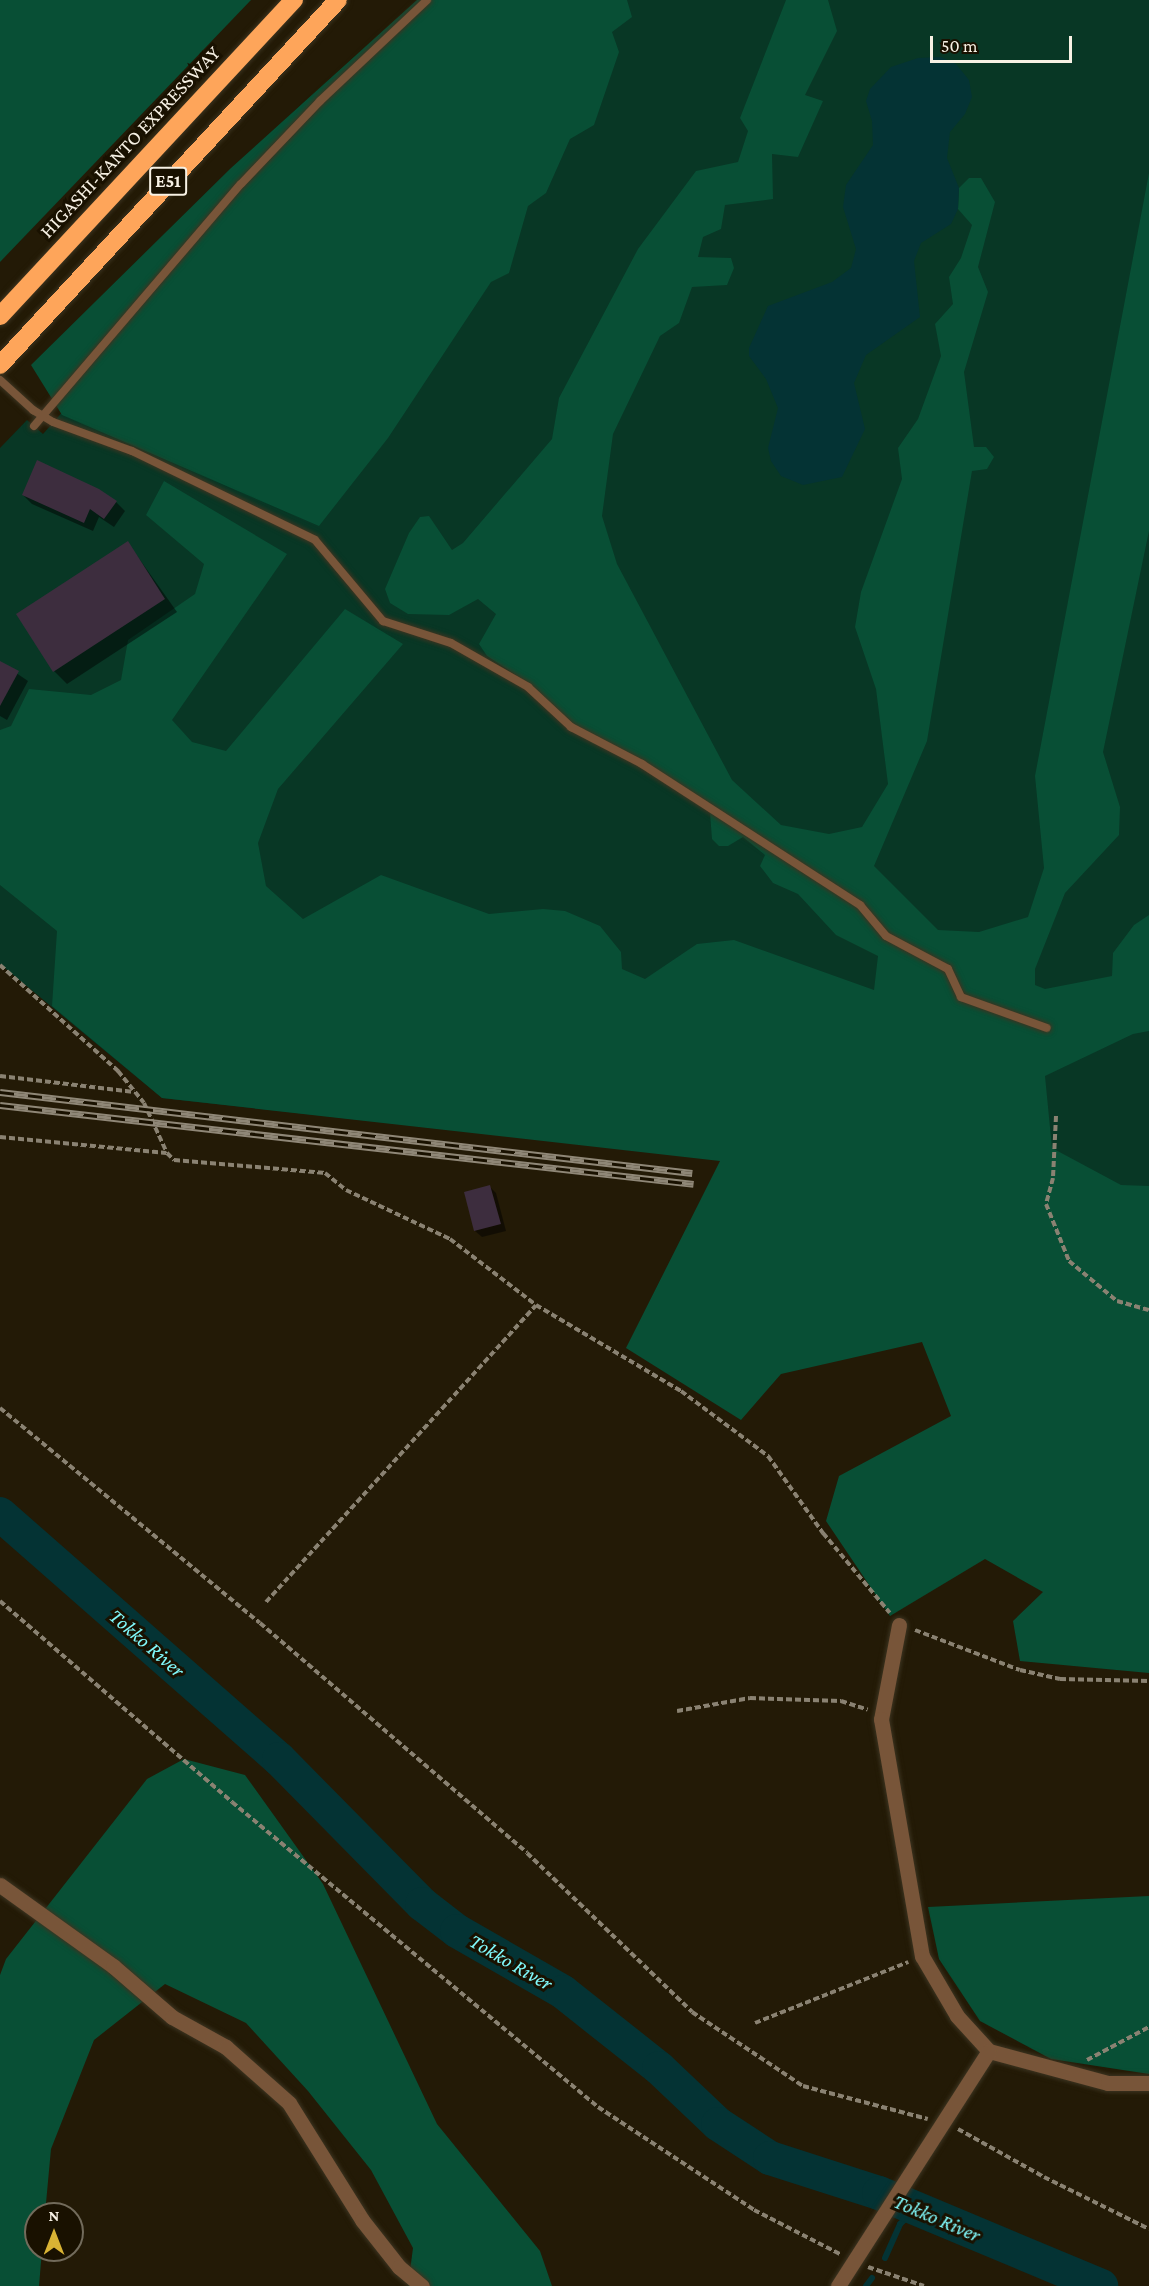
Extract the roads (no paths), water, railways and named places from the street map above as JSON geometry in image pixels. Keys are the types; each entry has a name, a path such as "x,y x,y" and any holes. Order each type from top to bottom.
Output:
{"highway":[{"name":"HIGASHI-KANTO EXPRESSWAY","path":"0,316 294,0"},
{"name":"E51","path":"0,365 338,0"}],"street":[{"path":"899,1625 880,1719 922,1956 957,2016 990,2051 1108,2083 1149,2083"},
{"path":"0,1885 113,1966 172,2017 226,2047 289,2103 362,2220 399,2267 422,2286"},
{"path":"838,2286 859,2256 938,2124 990,2051"}],"lane":[{"path":"34,426 241,184 320,101 427,0"},
{"path":"0,380 43,417 132,451 315,540 382,621 451,643 519,681 571,727 642,764 860,905 886,936 948,969 961,997 1047,1028"}],"water":[{"path":"941,57 956,64 969,80 972,97 965,114 950,132 947,158 959,188 958,209 951,224 921,243 914,261 920,317 866,355 854,383 865,429 842,477 803,485 781,476 771,461 768,448 778,408 766,379 749,356 749,348 768,306 832,282 851,268 856,249 843,207 846,185 873,145 872,121 866,101 870,89 891,67 918,58"}],"waterway":[{"name":"Tokko River","path":"0,1514 279,1759 422,1904 457,1931 563,1992 659,2068 718,2124 770,2158 879,2193 1101,2286"},
{"path":"885,2258 900,2224 916,2209"},
{"path":"866,2286 872,2278"}],"railway":[{"path":"0,1092 692,1173"},
{"path":"0,1105 694,1184"}]}
